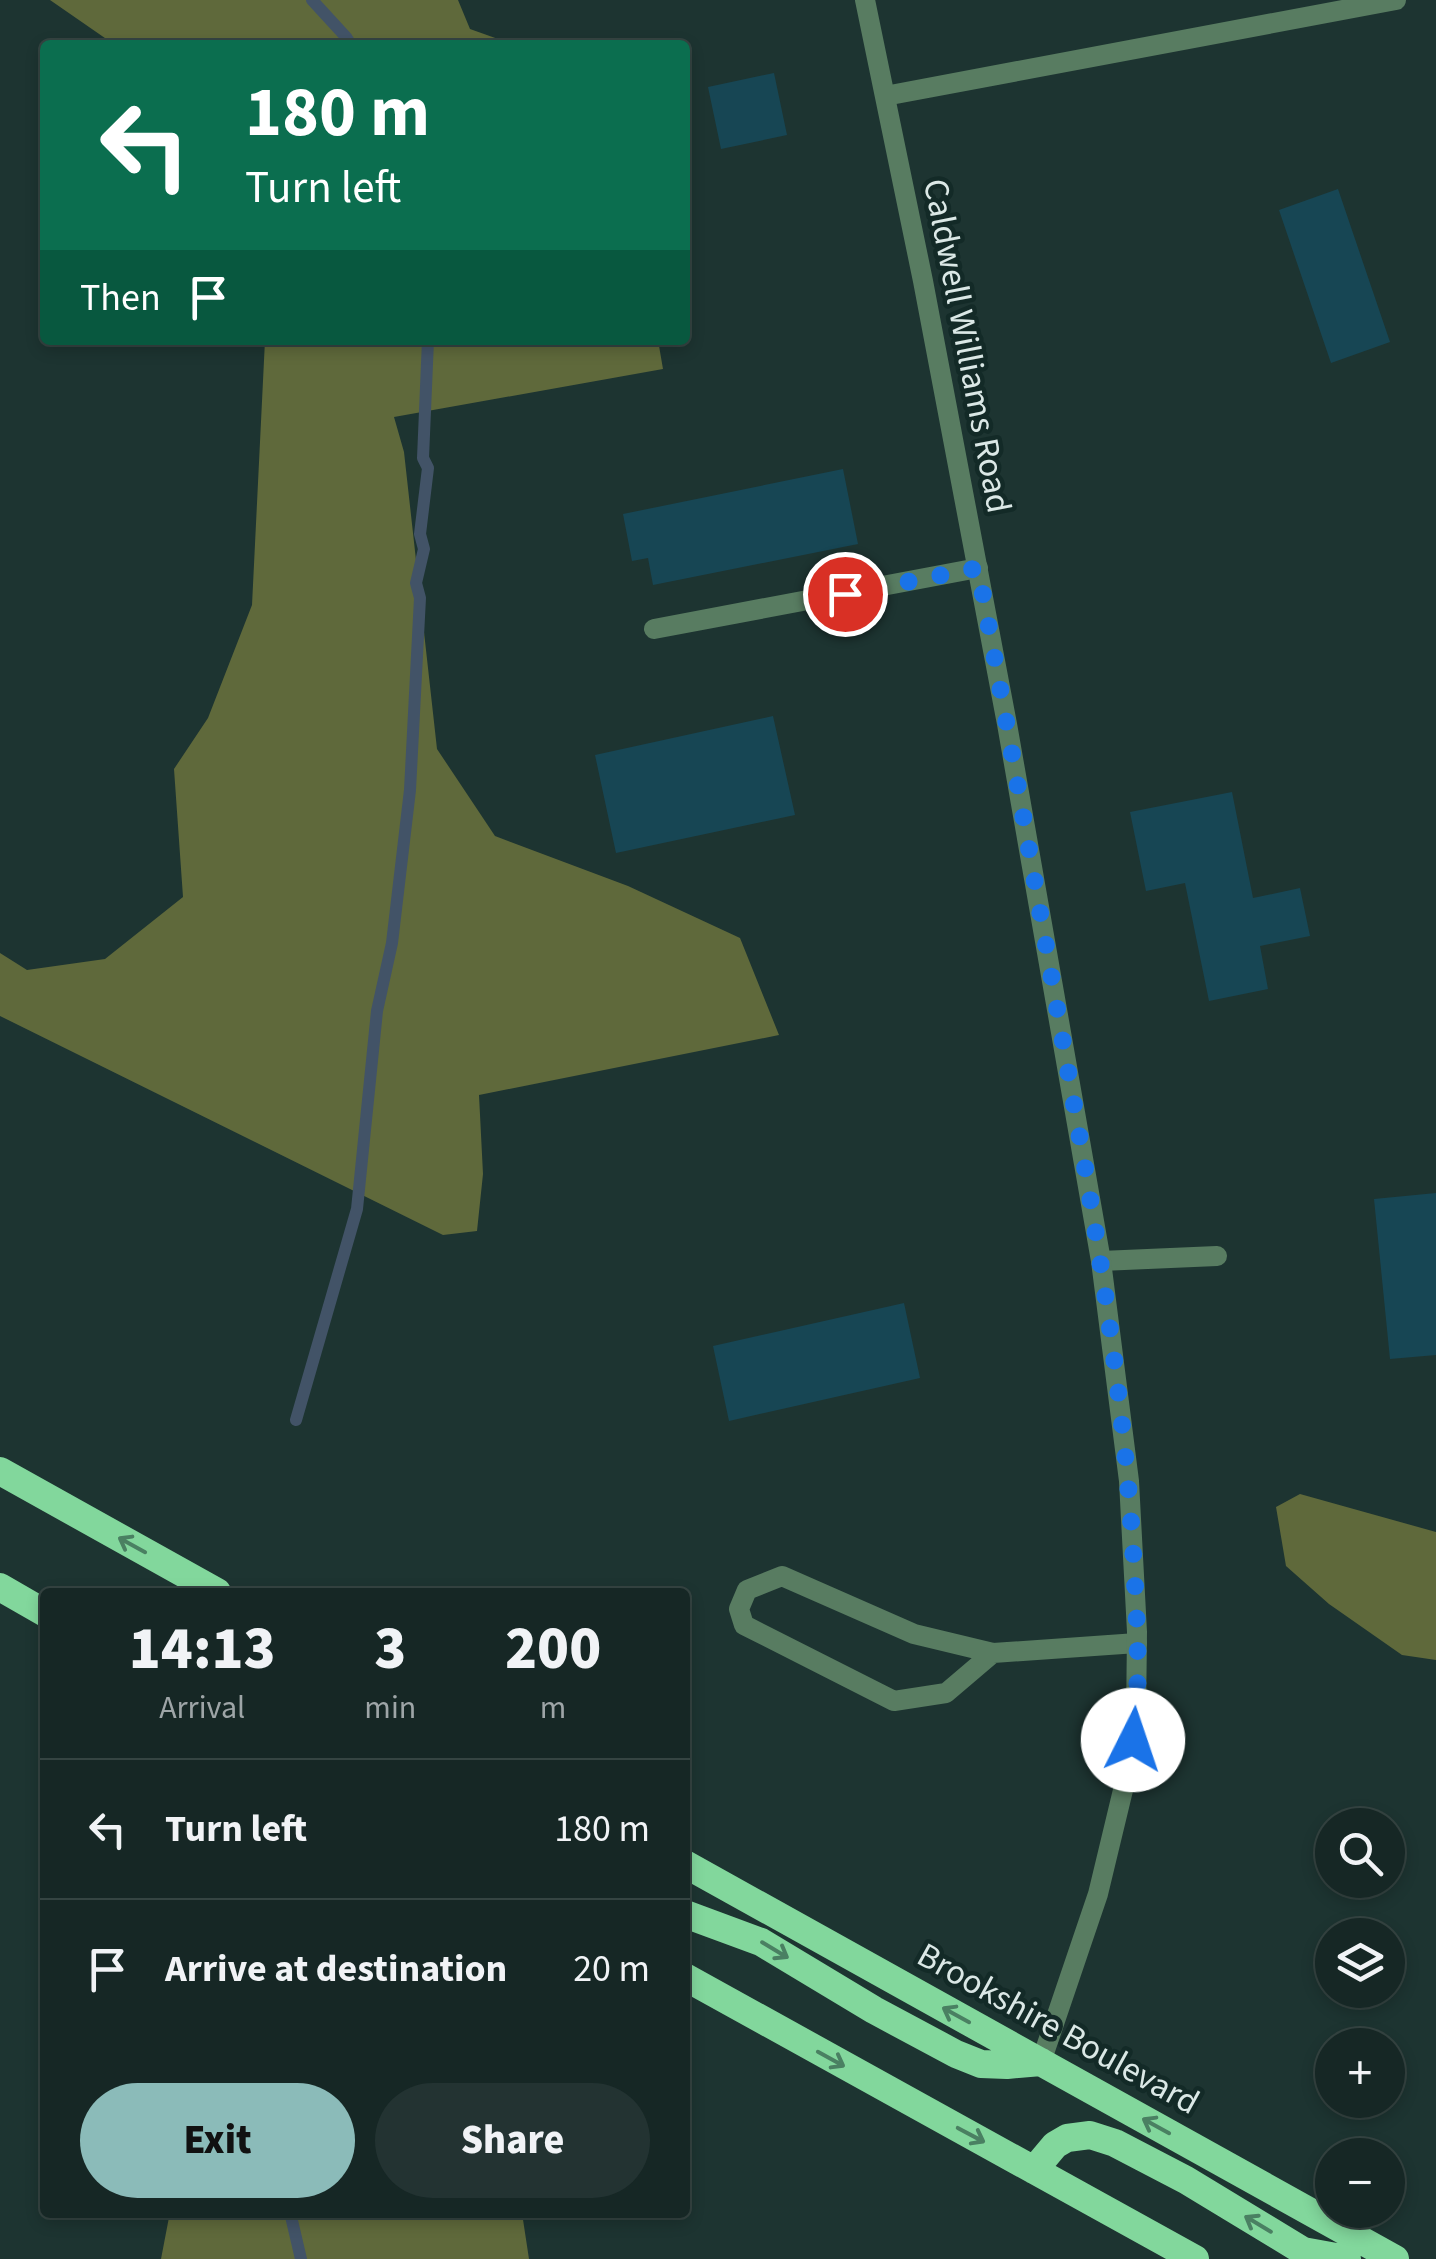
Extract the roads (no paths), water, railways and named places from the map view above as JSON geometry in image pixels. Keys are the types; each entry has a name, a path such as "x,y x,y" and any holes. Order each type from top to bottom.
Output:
{"highway":[{"path":"0,1472 210,1588"},
{"path":"0,1587 40,1610"},
{"name":"Brookshire Boulevard","path":"690,1867 1395,2259"},
{"path":"690,1916 761,1942 956,2054 981,2064 1042,2062"},
{"path":"690,1980 1195,2259"},
{"path":"1034,2170 1066,2138 1090,2136 1115,2143 1186,2180 1303,2251 1348,2259"}],"street":[{"name":"Caldwell Williams Road","path":"865,0 1008,724 1102,1260 1130,1481 1137,1644 1136,1719 1130,1761 1098,1894 1042,2062"},
{"path":"884,96 1396,0"},
{"path":"654,629 978,568"},
{"path":"1102,1260 1217,1256"},
{"path":"993,1653 946,1692 894,1701 744,1625 738,1609 747,1590 782,1576 914,1634 993,1653 1137,1644"}],"waterway":[{"path":"312,0 348,40"},
{"path":"296,1420 357,1209 377,1011 392,943 410,790 420,598 416,583 424,549 420,534 428,468 423,458 428,345"},
{"path":"291,2218 301,2259"}]}
